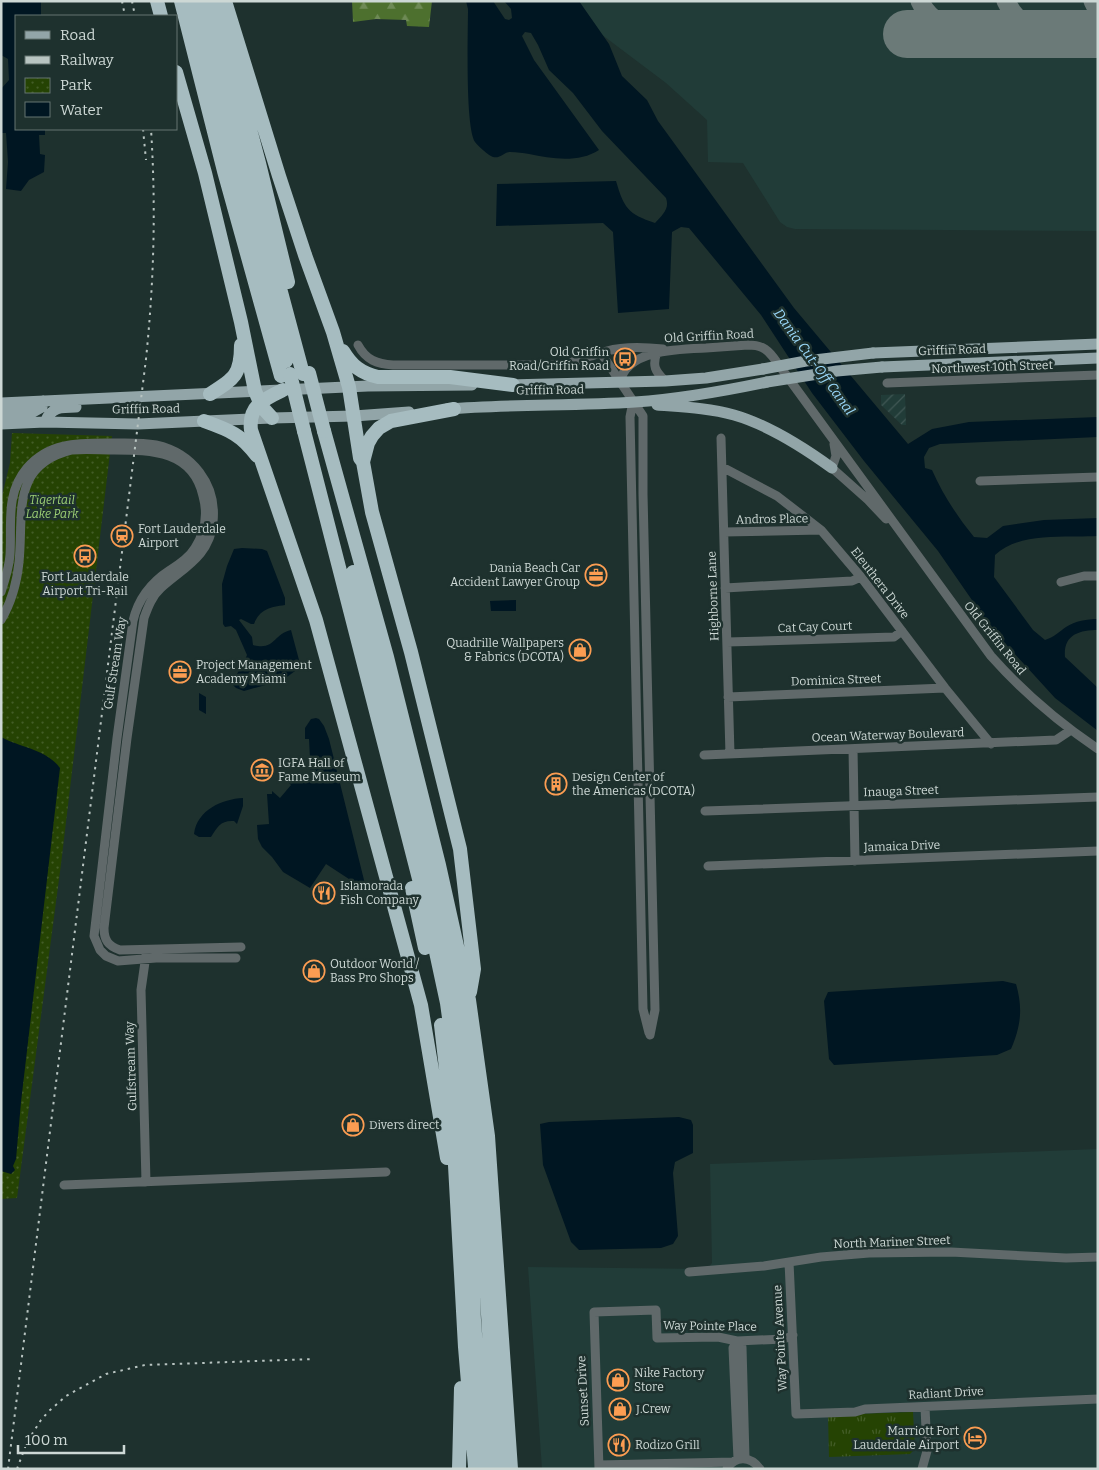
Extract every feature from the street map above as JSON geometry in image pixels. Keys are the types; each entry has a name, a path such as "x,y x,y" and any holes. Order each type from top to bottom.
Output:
{"highway":[{"path":"157,1 161,15"},
{"path":"181,1 224,172 296,374"},
{"path":"191,1 296,374 450,955 478,1142 497,1469"},
{"path":"203,1 427,910 447,1003 466,1142 474,1320 485,1469"},
{"path":"216,1 259,163 296,374"},
{"path":"225,1 282,185 336,343 349,387 360,458 363,462 372,512 413,661 460,849 474,969 469,1000"},
{"path":"178,79 205,173 257,397 265,411 272,418"},
{"path":"210,394 226,385 239,368 241,357 241,322"},
{"path":"336,343 343,350 349,361 367,375 378,377 450,377 513,385"},
{"path":"257,397 283,390"},
{"path":"257,397 250,420 251,430 316,620 421,1005 457,1215"},
{"path":"363,462 370,440 382,426 390,422 454,409"},
{"path":"204,421 240,437 248,444 263,465"},
{"path":"310,431 386,657 439,865 469,1000 488,1136 511,1469"},
{"path":"310,431 438,1004 453,1129 464,1347 476,1469"},
{"path":"459,1469 461,1372 464,1347"}],"main road":[{"name":"Griffin Road","path":"283,390 665,381 706,378 806,361 873,353 1098,344"},
{"name":"Griffin Road","path":"1,424 45,422 133,424 250,420 354,416 506,405 633,402 688,396 837,371 882,367 1098,358"},
{"name":"Griffin Road","path":"1,403 210,394 257,397"},
{"path":"45,422 48,414 54,410 66,407 93,406 105,399"},
{"path":"1,414 33,412 42,407 43,401"},
{"path":"633,402 706,410 742,418 792,442 832,468"}],"street":[{"path":"358,345 364,355 370,360 394,365 557,365 574,362 613,349 650,347 673,350"},
{"name":"Old Griffin Road","path":"620,383 622,375 627,368 657,352 748,345 761,346 773,357 991,656 1025,692 1070,730 1098,749"},
{"path":"657,352 654,368 665,381"},
{"path":"601,353 643,416 655,1010 650,1035 643,1009 630,417 633,402"},
{"name":"Northwest 10th Street","path":"887,383 1098,375"},
{"name":"Highborne Lane","path":"721,438 730,754"},
{"path":"832,468 836,456 833,441"},
{"name":"Gulf Stream Way","path":"1,592 10,556 12,496 22,475 32,462 44,453 64,445 81,443 157,445 186,457 208,484 212,499 213,521 210,535 204,548 196,560 161,588 148,606 144,618 127,738 104,937 113,948 120,950 146,954 236,958"},
{"name":"Gulf Stream Way","path":"1,620 12,595 18,571 21,508 24,491 33,473 46,461 63,452 72,450 151,451 168,456 184,465 190,471 200,487 204,501 205,520 202,535 195,549 188,557 158,578 147,590 138,604 133,621 94,929 96,943 100,950 106,956 118,961 146,954 241,947"},
{"name":"Eleuthera Drive","path":"722,467 777,496 821,530 861,577 945,688 991,744"},
{"name":"Old Griffin Road","path":"832,468 868,500 911,547"},
{"path":"980,482 1098,477"},
{"name":"Andros Place","path":"724,532 821,530"},
{"path":"1061,582 1084,576 1098,576"},
{"path":"725,588 852,582 861,577"},
{"name":"Cat Cay Court","path":"727,642 894,637 902,631"},
{"name":"Dominica Street","path":"728,697 945,688"},
{"name":"Ocean Waterway Boulevard","path":"704,754 1056,740 1070,730"},
{"path":"853,749 855,860"},
{"name":"Inauga Street","path":"704,811 1098,797"},
{"name":"Jamaica Drive","path":"708,866 1098,852"},
{"name":"Gulfstream Way","path":"146,954 141,990 146,1182"},
{"path":"64,1185 386,1172"},
{"name":"North Mariner Street","path":"689,1272 764,1266 821,1256 920,1252 1066,1258 1098,1257"},
{"name":"Way Pointe Avenue","path":"789,1262 796,1414"},
{"name":"Way Pointe Place","path":"594,1312 656,1310 657,1338 784,1339 793,1335"},
{"name":"Sunset Drive","path":"594,1312 599,1467"},
{"path":"736,1462 742,1347 737,1340"},
{"name":"Radiant Drive","path":"796,1414 855,1412 865,1409 1098,1399"},
{"path":"922,1469 927,1451 926,1406"},
{"path":"599,1467 755,1462 760,1469"}],"shaded area":[{"path":"568,1 1098,1 1098,231 795,229 787,227 780,222 743,163 708,162 707,120 666,83 589,25"},
{"path":"905,394 906,425 902,425 881,405 881,395"},
{"path":"1098,1149 1098,1469 542,1469 528,1267 707,1269 712,1263 710,1164"}],"green space":[{"path":"352,1 432,1 429,27 407,26 406,20 376,19 353,22"},
{"name":"Tigertail Lake Park","path":"12,433 112,436 61,864 17,1198 1,1199 1,500 10,463"},
{"path":"913,1412 915,1449 910,1454 829,1457 828,1415"}],"water":[{"path":"1,1 41,1 41,15 15,15 15,130 45,130 45,135 39,135 40,154 45,155 44,172 29,180 21,191 6,189 8,162 6,133 1,133 1,89 9,80 8,59 1,55"},
{"name":"Dania Cut-Off Canal","path":"466,1 493,1 505,19 509,20 512,18 511,9 504,1 579,1 609,44 622,76 647,100 658,121 794,308 908,444 932,429 969,422 1098,417 1098,437 940,444 929,448 924,457 925,468 932,470 951,505 974,537 987,538 1003,526 1044,520 1098,518 1098,536 1044,537 1017,542 1006,547 995,555 994,577 1033,630 1045,640 1073,623 1098,619 1098,630 1085,631 1074,635 1070,639 1065,650 1065,657 1098,688 1098,731 1055,698 992,629 938,551 864,461 812,393 761,315 689,228 681,227 672,232 669,309 618,313 613,232 603,223 496,226 497,184 616,181 628,209 655,223 665,212 667,202 666,198 602,131 573,93 549,70 531,33 525,32 522,36 534,60 599,150 583,157 565,159 510,152 493,157 478,146 472,133 468,99 468,9"},
{"path":"234,549 267,551 285,598 285,605 262,612 254,624 239,620 252,637 253,645 266,646 285,632 291,630 299,660 299,668 283,680 244,691 233,685 247,655 236,630 231,626 225,627 223,624 222,584"},
{"path":"516,600 516,611 491,611 490,601"},
{"path":"199,693 206,697 206,714 199,710"},
{"path":"316,718 324,726 329,739 365,884 353,885 352,881 326,864 310,888 283,872 262,847 258,839 257,825 269,824 267,794 272,794 272,791 280,798 291,785 283,777 296,777 296,779 311,778 309,739 305,739 305,728 311,719"},
{"path":"1,737 48,757 60,768 16,1159 13,1166 15,1170 11,1174 1,1171"},
{"path":"243,798 243,806 237,824 234,821 223,823 217,827 211,837 199,837 194,834 200,818 205,812 227,801"},
{"path":"1003,981 1016,984 1020,1001 1019,1025 1011,1049 997,1055 834,1065 829,1059 824,1001 828,992"},
{"path":"679,1117 691,1120 693,1125 693,1153 675,1162 673,1173 678,1236 673,1244 661,1248 579,1250 571,1242 543,1165 540,1124 549,1122"}],"taxiway":[{"path":"920,1 923,8 933,18 945,26 965,34"},
{"path":"1006,1 1022,23 1037,29 1063,34"},
{"path":"1093,1 1098,11"}],"runway":[{"path":"907,34 1098,34"}],"railway":[{"path":"122,1 125,15"},
{"path":"132,1 135,15"},
{"path":"143,130 146,160"},
{"path":"8,1469 146,359 153,244 151,130"},
{"path":"17,1469 27,1442 49,1411 66,1396 106,1374 145,1365 314,1359"}],"place":[{"name":"Old Griffin Road/Griffin Road","path":"625,359"},
{"name":"Fort Lauderdale Airport","path":"122,536"},
{"name":"Fort Lauderdale Airport Tri-Rail","path":"85,556"},
{"name":"Dania Beach Car Accident Lawyer Group","path":"596,575"},
{"name":"Quadrille Wallpapers & Fabrics (DCOTA)","path":"580,650"},
{"name":"Project Management Academy Miami","path":"180,672"},
{"name":"IGFA Hall of Fame Museum","path":"262,770"},
{"name":"Design Center of the Americas (DCOTA)","path":"556,784"},
{"name":"Islamorada Fish Company","path":"324,893"},
{"name":"Outdoor World / Bass Pro Shops","path":"314,971"},
{"name":"Divers direct","path":"353,1125"},
{"name":"Nike Factory Store","path":"618,1380"},
{"name":"J.Crew","path":"620,1409"},
{"name":"Marriott Fort Lauderdale Airport","path":"975,1438"},
{"name":"Rodizo Grill","path":"619,1445"}]}
